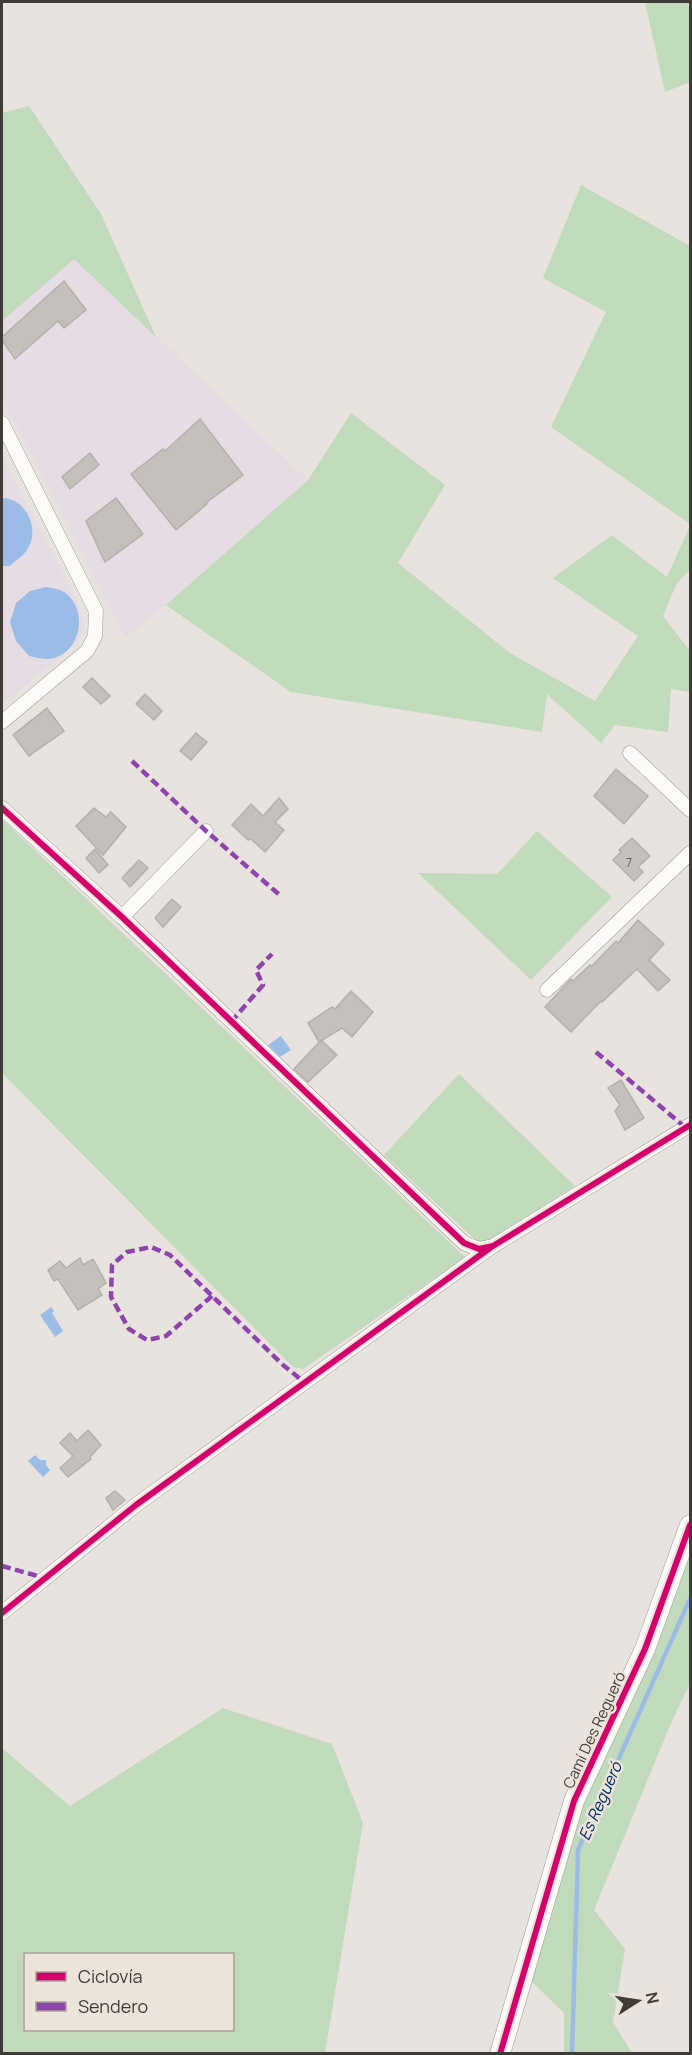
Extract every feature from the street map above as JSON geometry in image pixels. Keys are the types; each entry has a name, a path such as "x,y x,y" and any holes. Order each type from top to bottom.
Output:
{"street":[{"path":"2,423 96,611 95,636 87,651 2,722"},
{"path":"630,753 690,810"},
{"path":"2,808 122,917 464,1243 479,1249 493,1246"},
{"path":"122,917 206,831"},
{"path":"547,990 690,853"},
{"path":"2,1613 135,1505 493,1246 688,1127"},
{"name":"Camí Des Regueró","path":"500,2054 574,1801 645,1649 690,1525"}],"shaded area":[{"path":"74,259 308,480 166,605 125,637 2,399 2,321"},
{"path":"2,456 74,594 82,615 84,630 74,646 2,704"}],"green space":[{"path":"645,2 690,2 690,82 665,92"},
{"path":"29,106 101,214 156,337 74,259 2,321 2,113"},
{"path":"581,185 690,246 690,524 551,427 606,312 543,278"},
{"path":"351,413 445,485 398,563 510,653 595,701 638,636 553,578 612,535 667,577 690,526 690,569 676,585 663,616 690,651 690,692 671,689 668,732 615,725 601,743 547,694 542,732 291,692 166,605 308,480"},
{"path":"2,819 465,1257 303,1369 293,1367 2,1073"},
{"path":"537,831 612,897 531,980 418,873 497,874"},
{"path":"459,1074 575,1186 481,1245 384,1155"},
{"path":"690,1551 690,1683 671,1723 594,1910 625,1949 613,2022 632,2053 564,2053 564,2013 530,1980 570,1832 608,1743 648,1668"},
{"path":"223,1708 332,1744 363,1823 325,2053 2,2053 2,1748 70,1806"}],"water":[{"path":"2,498 18,503 29,516 32,525 31,542 27,550 10,566 2,566"},
{"path":"46,587 64,592 72,600 79,620 78,631 68,650 48,659 29,656 16,641 10,622 16,603 30,591"},
{"path":"281,1036 291,1050 280,1057 268,1045"},
{"path":"51,1307 63,1331 55,1337 40,1315"},
{"path":"35,1455 40,1460 46,1460 46,1465 50,1470 43,1477 28,1461"}],"building":[{"path":"64,281 86,310 64,328 58,321 15,359 2,337"},
{"path":"200,419 243,475 206,503 176,530 131,474 163,449 165,451"},
{"path":"90,453 99,465 70,489 62,477"},
{"path":"116,498 143,534 105,562 86,521"},
{"path":"92,678 110,696 101,704 83,687"},
{"path":"145,694 162,711 154,720 136,704"},
{"path":"47,708 64,731 29,756 13,735"},
{"path":"196,733 207,742 191,760 180,751"},
{"path":"616,769 648,796 624,824 594,796"},
{"path":"279,798 288,809 275,822 284,830 265,852 232,825 251,804 263,816"},
{"path":"94,808 106,817 111,812 126,827 103,855 76,826"},
{"path":"632,838 650,856 638,867 643,872 634,881 613,860 621,852 619,850"},
{"path":"95,849 108,865 99,873 86,858"},
{"path":"139,860 148,868 130,887 122,878"},
{"path":"172,899 181,907 163,927 155,918"},
{"path":"638,920 664,944 649,960 670,980 658,991 637,969 571,1032 545,1007 571,979 573,981 590,965 592,966 616,941 618,943"},
{"path":"351,991 373,1012 352,1037 342,1028 319,1042 308,1023 332,1007 335,1009"},
{"path":"321,1040 337,1055 308,1082 294,1069"},
{"path":"621,1080 644,1118 625,1130 615,1111 620,1105 608,1088"},
{"path":"80,1258 83,1265 93,1259 106,1283 98,1289 102,1295 78,1310 58,1279 54,1281 48,1270 60,1261 66,1268"},
{"path":"88,1430 101,1445 90,1457 91,1459 68,1477 60,1468 73,1456 60,1443 70,1433 77,1441"},
{"path":"115,1491 125,1500 113,1510 106,1498"}],"waterway":[{"name":"Es Regueró","path":"572,2054 578,1850 690,1599"}],"marked path":[{"path":"132,761 206,831 282,897"},
{"path":"231,1022 263,985 256,970 272,954"},
{"path":"596,1052 686,1128"},
{"path":"212,1296 166,1336 147,1340 129,1329 111,1297 112,1265 127,1252 151,1247 170,1255 283,1365 304,1382"},
{"path":"2,1566 45,1578"}],"cycle path":[{"path":"2,808 122,917 464,1243 479,1249 493,1246 690,1125"},
{"path":"2,1613 136,1505 490,1248"},
{"path":"500,2054 574,1801 645,1649 690,1525"}]}
